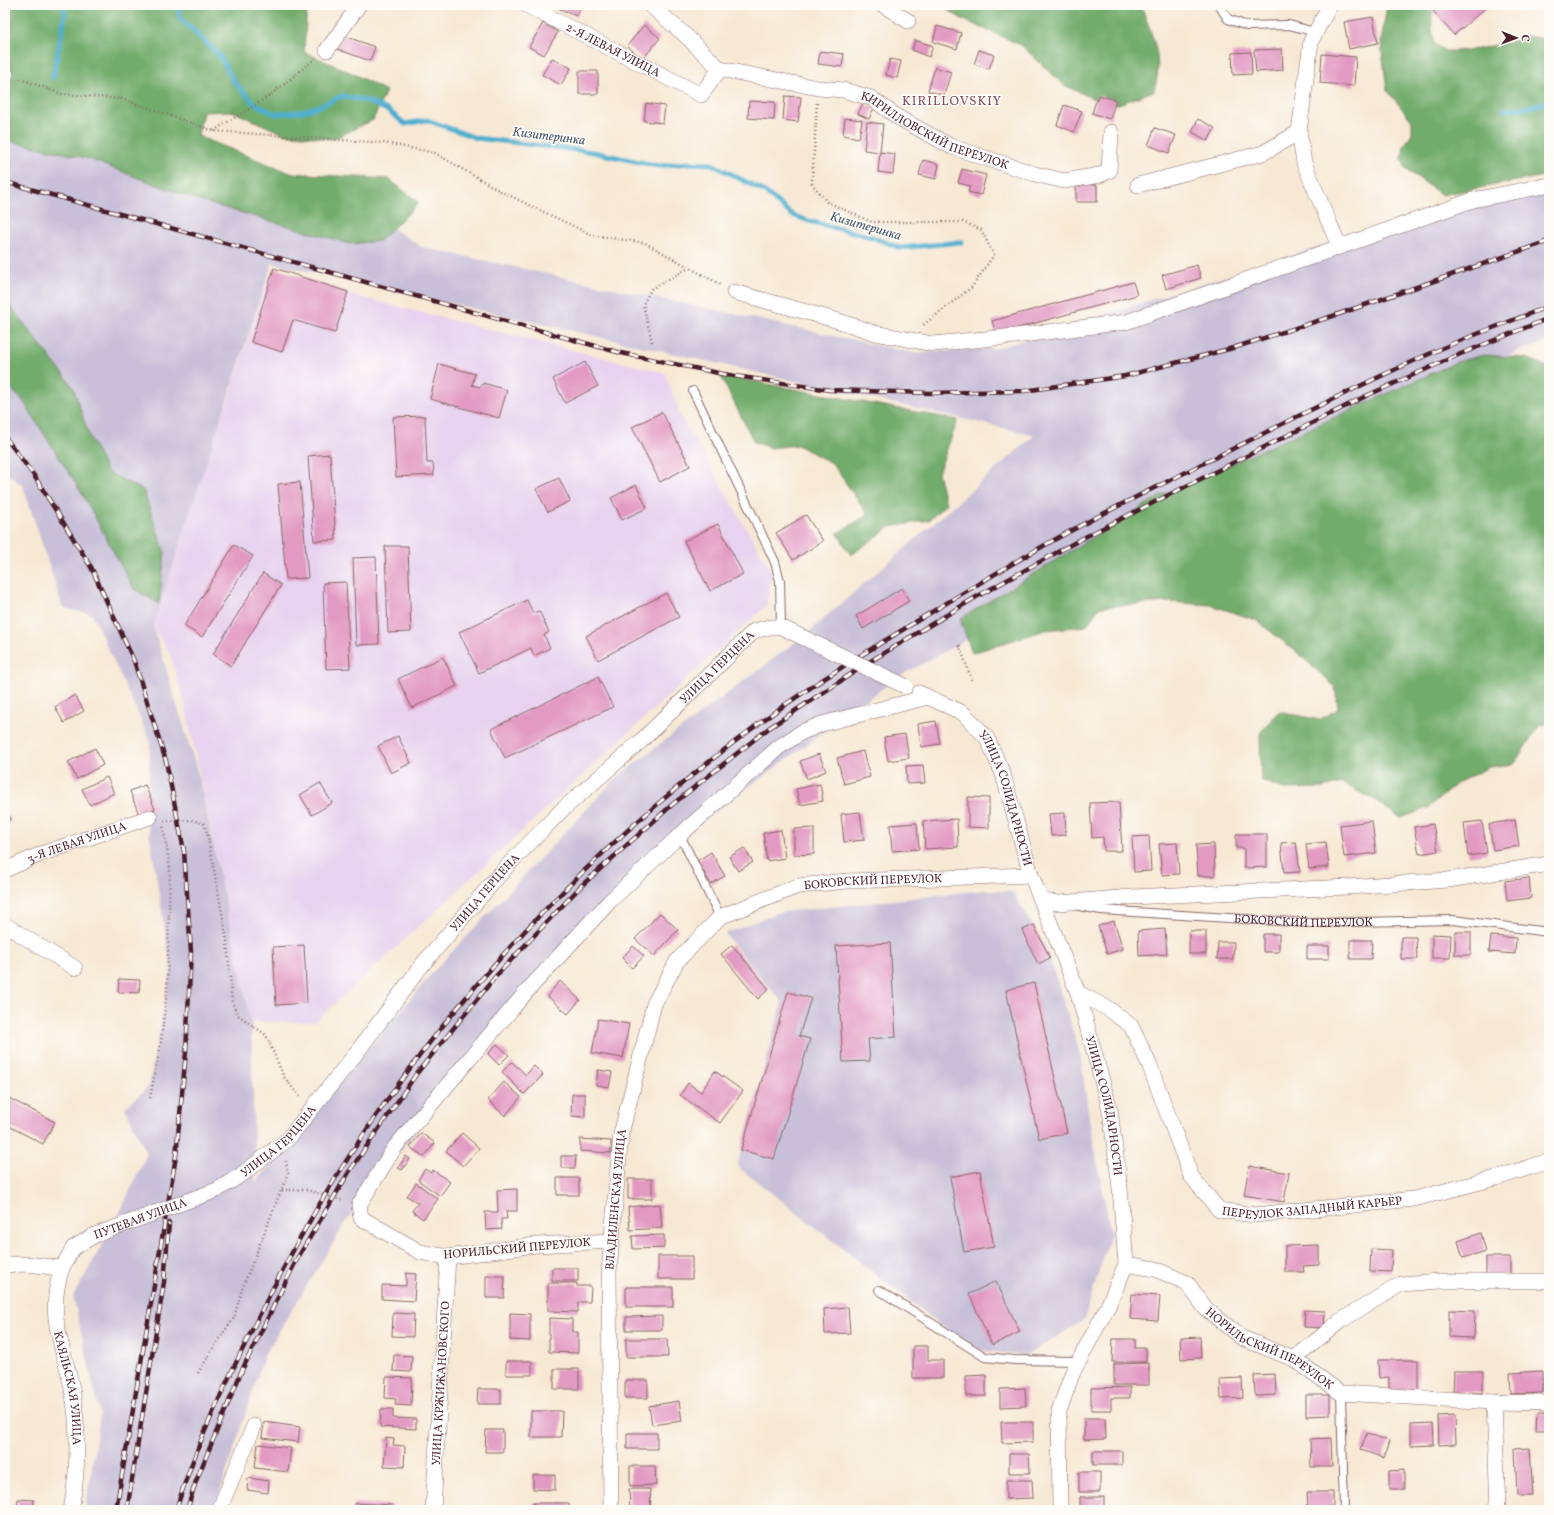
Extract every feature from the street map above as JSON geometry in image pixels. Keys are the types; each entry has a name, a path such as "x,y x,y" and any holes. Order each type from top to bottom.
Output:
{"street":[{"path":"327,50 360,5"},
{"name":"2-Я ЛЕВАЯ УЛИЦА","path":"526,5 700,94 720,69"},
{"path":"650,5 684,34 720,69"},
{"path":"883,5 908,21"},
{"path":"1330,5 1311,41 1307,62 1299,132 1304,163 1339,246"},
{"name":"КИРИЛЛОВСКИЙ ПЕРЕУЛОК","path":"720,69 818,88 843,90 871,98 899,118 952,147 1064,182 1100,175 1108,171 1111,132"},
{"path":"1138,185 1263,153 1299,132"},
{"path":"734,292 839,321 875,333 934,344 1015,336 1126,322 1473,200 1549,185"},
{"name":"УЛИЦА ГЕРЦЕНА","path":"217,1190 241,1175 281,1144 312,1110 422,965 506,867 563,809 642,740 754,631 768,627 781,627"},
{"path":"781,627 928,697"},
{"path":"360,1211 395,1147 527,991 609,902 680,835 779,747 802,732 822,724 928,697"},
{"name":"УЛИЦА СОЛИДАРНОСТИ","path":"928,697 963,713 986,738 1003,774 1031,875 1078,993 1110,1110 1120,1188 1126,1264 1108,1306 1072,1374 1059,1411 1060,1510"},
{"name":"3-Я ЛЕВАЯ УЛИЦА","path":"5,870 41,854 150,817"},
{"name":"БОКОВСКИЙ ПЕРЕУЛОК","path":"1042,901 1059,903 1132,897 1348,887 1448,880 1549,864"},
{"name":"БОКОВСКИЙ ПЕРЕУЛОК","path":"720,917 798,886 846,881 1031,875"},
{"name":"ВЛАДИЛЕНСКАЯ УЛИЦА","path":"611,1510 611,1241 617,1193 621,1134 654,1004 677,961 720,917"},
{"path":"5,925 75,968"},
{"name":"ПЕРЕУЛОК ЗАПАДНЫЙ КАРЬЕР","path":"1078,993 1109,1009 1131,1026 1149,1064 1191,1176 1219,1210 1254,1215 1414,1199 1496,1178 1549,1161"},
{"name":"ПУТЕВАЯ УЛИЦА","path":"62,1268 73,1248 95,1235 217,1190"},
{"name":"НОРИЛЬСКИЙ ПЕРЕУЛОК","path":"360,1211 420,1252 448,1257 536,1246 611,1241"},
{"name":"УЛИЦА КРЖИЖАНОВСКОГО","path":"433,1510 448,1257"},
{"path":"5,1265 26,1264 62,1268"},
{"name":"НОРИЛЬСКИЙ ПЕРЕУЛОК","path":"1126,1264 1155,1269 1187,1283 1206,1309 1242,1338 1294,1359 1341,1393 1494,1402 1549,1403"},
{"name":"КАЯЛЬСКАЯ УЛИЦА","path":"62,1268 56,1285 54,1306 58,1338 72,1393 77,1440 71,1510"},
{"path":"1294,1359 1340,1321 1401,1284 1440,1281 1549,1281"},
{"path":"1494,1402 1498,1510"},
{"path":"219,1510 254,1426"}],"lane":[{"path":"1219,5 1228,19 1247,26 1289,25 1316,32"},
{"path":"693,391 775,562 780,582 781,627"},
{"path":"680,835 720,917"},
{"name":"БОКОВСКИЙ ПЕРЕУЛОК","path":"1059,903 1101,910 1311,923 1454,920 1549,932"},
{"path":"879,1290 985,1357 1014,1360 1079,1361"},
{"path":"1341,1393 1344,1510"}],"path":[{"path":"214,132 227,121 246,112 266,98 327,50"},
{"path":"5,74 62,94 123,99 214,132 385,143 435,153 502,192 592,235 645,243 734,292"},
{"path":"818,88 812,184 827,202 872,222 963,222 980,230 994,254 972,287 906,339"},
{"path":"652,342 643,304 651,289 688,268"},
{"path":"960,647 959,644 972,681"},
{"path":"150,1098 167,990 170,868 162,821 193,820 204,824 207,832 227,940 232,1002 238,1015 266,1035 284,1077 312,1110"},
{"path":"198,1374 221,1336 234,1318 245,1282 270,1216 282,1190 288,1173 286,1155 281,1144"},
{"path":"282,1190 307,1190 360,1211"}],"shaded area":[{"path":"5,78 336,189 421,247 914,353 998,348 1431,212 1549,185 1549,342 1518,351 1199,513 898,677 680,838 493,1028 346,1222 265,1354 214,1510 85,1510 100,1415 73,1296 115,1223 147,1154 125,1108 149,1086 171,969 148,824 150,740 92,614 63,608 23,486 5,472","holes":["272,263 1035,435 805,635 618,776 433,972 255,1183 251,1023 199,777 153,626"]},
{"path":"270,275 665,373 680,415 772,572 767,605 315,1022 251,1022 184,700 170,654 152,625"},
{"path":"986,890 1013,892 1050,959 1080,1053 1090,1125 1111,1233 1084,1320 1026,1356 971,1349 737,1166 782,1002 725,934 776,913"}],"green space":[{"path":"5,5 307,5 304,52 352,73 386,91 373,120 333,139 284,134 232,111 203,112 198,136 290,173 389,179 419,203 379,241 350,244 197,200 86,158 5,140"},
{"path":"940,5 1141,5 1153,37 1157,57 1157,79 1154,91 1119,104 1104,104 1064,85 1021,45 962,19"},
{"path":"1387,5 1432,5 1432,31 1435,44 1445,51 1478,49 1510,42 1527,36 1545,39 1549,44 1549,175 1442,195 1406,169 1402,159 1404,146 1412,133 1412,121 1387,90 1381,43"},
{"path":"5,299 73,387 90,438 107,472 143,490 165,553 159,604 134,589 80,490 23,401 5,382"},
{"path":"1483,355 1527,358 1549,368 1549,722 1538,727 1514,764 1489,767 1459,782 1428,808 1401,818 1373,799 1342,783 1323,788 1283,789 1261,780 1260,733 1279,711 1319,720 1338,709 1335,687 1298,653 1256,620 1211,605 1168,602 1100,607 1086,626 1046,630 972,653 960,619 1160,496 1457,362"},
{"path":"720,375 958,420 938,473 946,504 929,520 890,527 851,555 837,533 868,515 832,463 797,445 771,448 754,442"}],"building":[{"path":"551,5 582,5 577,16"},
{"path":"1440,5 1489,5 1454,35 1433,11"},
{"path":"1373,17 1378,43 1349,49 1344,22"},
{"path":"543,23 558,32 544,55 529,47"},
{"path":"644,25 660,38 643,59 627,46"},
{"path":"937,26 961,33 957,49 933,42"},
{"path":"342,35 375,47 370,61 337,49"},
{"path":"915,40 933,46 929,57 912,50"},
{"path":"1282,49 1283,70 1256,72 1254,50"},
{"path":"979,50 994,55 989,69 974,64"},
{"path":"820,51 844,54 842,67 818,64"},
{"path":"1251,52 1252,74 1233,75 1232,53"},
{"path":"1322,54 1356,57 1354,86 1320,83"},
{"path":"552,58 571,68 561,85 542,75"},
{"path":"890,59 901,61 897,78 886,75"},
{"path":"935,67 951,72 944,95 928,91"},
{"path":"579,71 598,71 598,94 579,94"},
{"path":"1098,95 1116,100 1110,119 1092,113"},
{"path":"785,96 801,97 798,122 783,120"},
{"path":"749,101 775,102 774,120 748,118"},
{"path":"646,103 665,106 663,123 644,121"},
{"path":"863,103 874,108 869,119 858,114"},
{"path":"1064,105 1082,111 1074,132 1057,125"},
{"path":"845,118 862,120 859,138 843,135"},
{"path":"1198,119 1215,128 1208,141 1192,132"},
{"path":"867,122 883,124 880,152 864,150"},
{"path":"1155,128 1176,135 1169,153 1148,145"},
{"path":"880,152 895,154 893,174 878,172"},
{"path":"923,160 939,164 936,179 919,175"},
{"path":"962,169 986,175 981,195 968,192 970,186 958,183"},
{"path":"1076,184 1097,185 1097,202 1076,202"},
{"path":"1197,265 1201,278 1166,289 1162,275"},
{"path":"274,268 348,292 335,333 293,320 282,352 251,342"},
{"path":"1133,282 1137,295 996,334 992,321"},
{"path":"585,362 598,386 565,403 553,379"},
{"path":"439,364 475,374 472,385 481,387 483,383 507,390 499,418 430,399"},
{"path":"662,412 690,466 660,482 632,427"},
{"path":"425,416 427,463 433,463 434,475 396,477 393,417"},
{"path":"330,454 336,540 314,541 308,456"},
{"path":"559,478 570,501 548,512 536,489"},
{"path":"300,482 308,578 286,579 278,484"},
{"path":"636,485 647,508 622,520 611,498"},
{"path":"806,515 823,541 793,560 776,533"},
{"path":"718,524 743,574 710,591 684,541"},
{"path":"234,545 253,556 202,637 184,626"},
{"path":"385,546 408,546 411,632 388,633"},
{"path":"376,557 379,644 356,645 353,558"},
{"path":"263,573 281,585 231,666 213,654"},
{"path":"346,582 350,668 326,669 323,583"},
{"path":"902,588 909,601 863,629 856,616"},
{"path":"666,593 679,617 598,660 586,636"},
{"path":"527,600 533,613 539,611 549,632 544,635 550,648 534,656 531,648 479,673 459,632"},
{"path":"443,657 457,686 412,708 398,679"},
{"path":"598,677 613,707 505,758 491,729"},
{"path":"75,695 84,711 64,723 55,707"},
{"path":"936,721 940,744 921,747 918,724"},
{"path":"905,734 909,758 888,761 884,737"},
{"path":"398,736 411,763 391,773 378,746"},
{"path":"95,748 103,765 77,779 68,762"},
{"path":"863,751 870,777 844,784 837,758"},
{"path":"819,754 826,771 807,779 800,761"},
{"path":"923,765 925,783 907,784 906,766"},
{"path":"107,777 114,793 90,805 82,789"},
{"path":"320,783 332,803 312,815 300,795"},
{"path":"820,784 823,801 800,805 796,789"},
{"path":"145,785 155,809 139,815 130,791"},
{"path":"968,797 989,798 989,828 968,827"},
{"path":"1119,802 1122,851 1104,851 1103,837 1092,838 1090,803"},
{"path":"5,811 11,819 5,824"},
{"path":"860,812 864,840 844,842 841,814"},
{"path":"1065,813 1066,835 1051,836 1049,814"},
{"path":"957,819 958,847 925,849 923,821"},
{"path":"1515,820 1519,846 1493,850 1489,824"},
{"path":"1372,821 1376,853 1344,857 1340,825"},
{"path":"1482,821 1487,853 1468,856 1464,823"},
{"path":"917,823 919,849 892,851 890,825"},
{"path":"1433,824 1438,851 1419,854 1414,827"},
{"path":"814,828 814,854 794,855 794,829"},
{"path":"781,830 785,858 767,861 763,833"},
{"path":"1236,834 1267,834 1267,867 1244,868 1244,848 1236,848"},
{"path":"1149,836 1151,871 1134,872 1132,837"},
{"path":"1296,842 1300,872 1284,873 1281,843"},
{"path":"1326,842 1329,867 1309,869 1306,844"},
{"path":"1177,843 1179,874 1162,875 1159,844"},
{"path":"1214,844 1215,876 1198,876 1196,845"},
{"path":"744,848 753,862 738,871 729,857"},
{"path":"711,852 725,876 711,884 697,861"},
{"path":"1529,878 1531,898 1507,901 1505,881"},
{"path":"660,913 678,930 654,956 635,939"},
{"path":"1114,921 1123,949 1107,954 1098,926"},
{"path":"1034,925 1050,958 1038,964 1022,930"},
{"path":"1165,929 1167,954 1139,956 1138,931"},
{"path":"1189,931 1206,931 1206,954 1189,954"},
{"path":"1455,932 1471,932 1471,955 1455,955"},
{"path":"1263,934 1279,934 1279,952 1263,952"},
{"path":"1432,934 1451,935 1450,958 1432,958"},
{"path":"1491,936 1516,938 1515,954 1489,952"},
{"path":"1401,937 1416,937 1417,959 1401,959"},
{"path":"1350,940 1372,940 1371,959 1350,959"},
{"path":"1218,942 1234,942 1233,959 1217,959"},
{"path":"890,943 896,1037 868,1039 870,1061 843,1062 836,946"},
{"path":"304,945 307,1003 276,1005 273,947"},
{"path":"732,945 769,989 758,999 721,954"},
{"path":"633,946 644,956 632,968 622,958"},
{"path":"1307,946 1329,946 1329,959 1307,959"},
{"path":"119,979 140,980 139,993 118,992"},
{"path":"560,981 580,1000 568,1014 547,996"},
{"path":"1034,983 1067,1133 1039,1139 1006,990"},
{"path":"788,992 811,998 799,1036 810,1039 774,1159 741,1150"},
{"path":"598,1019 629,1024 623,1058 592,1053"},
{"path":"497,1044 509,1055 499,1065 488,1054"},
{"path":"512,1062 526,1075 534,1066 543,1075 524,1094 502,1072"},
{"path":"598,1070 612,1072 609,1087 596,1085"},
{"path":"715,1071 743,1091 720,1123 680,1095 688,1083 701,1092"},
{"path":"504,1082 521,1097 505,1116 488,1100"},
{"path":"572,1094 585,1094 585,1117 571,1116"},
{"path":"5,1096 55,1122 43,1144 5,1124"},
{"path":"421,1133 435,1143 424,1157 410,1147"},
{"path":"462,1133 479,1148 463,1166 446,1151"},
{"path":"580,1139 611,1141 611,1153 580,1151"},
{"path":"406,1156 410,1159 402,1170 398,1168"},
{"path":"561,1156 576,1156 575,1168 561,1168"},
{"path":"1249,1166 1289,1173 1284,1202 1244,1195"},
{"path":"425,1169 431,1173 433,1170 450,1182 440,1196 418,1180"},
{"path":"980,1171 994,1247 964,1252 950,1177"},
{"path":"557,1178 579,1178 579,1195 557,1195"},
{"path":"628,1179 652,1179 652,1199 628,1199"},
{"path":"416,1183 438,1199 423,1219 412,1211 418,1203 407,1196"},
{"path":"517,1189 517,1211 506,1211 507,1219 501,1219 502,1229 486,1230 485,1212 498,1212 497,1190"},
{"path":"660,1204 662,1228 630,1230 628,1207"},
{"path":"1481,1233 1486,1251 1463,1258 1458,1241"},
{"path":"664,1235 664,1248 633,1249 632,1236"},
{"path":"1319,1245 1319,1265 1303,1266 1304,1272 1285,1272 1285,1246"},
{"path":"1371,1249 1392,1250 1391,1272 1370,1271"},
{"path":"658,1256 692,1256 692,1279 658,1279"},
{"path":"1486,1257 1510,1257 1510,1275 1486,1275"},
{"path":"552,1268 578,1268 578,1281 552,1281"},
{"path":"406,1273 416,1274 414,1301 382,1299 382,1285 406,1286"},
{"path":"486,1276 505,1276 504,1298 486,1298"},
{"path":"996,1281 1020,1332 992,1345 969,1294"},
{"path":"548,1283 577,1283 577,1286 591,1286 590,1302 578,1302 578,1312 548,1311"},
{"path":"626,1287 673,1287 673,1307 626,1307"},
{"path":"1132,1294 1160,1296 1158,1321 1130,1319"},
{"path":"848,1307 850,1333 825,1334 824,1309"},
{"path":"1305,1310 1325,1311 1324,1328 1304,1327"},
{"path":"1449,1310 1475,1311 1474,1338 1449,1337"},
{"path":"393,1313 414,1314 413,1337 392,1336"},
{"path":"510,1313 530,1314 530,1341 510,1340"},
{"path":"662,1316 662,1330 626,1330 626,1317"},
{"path":"549,1318 572,1319 572,1332 578,1332 578,1353 549,1352"},
{"path":"1200,1337 1201,1358 1181,1359 1180,1338"},
{"path":"626,1339 667,1339 668,1357 626,1357"},
{"path":"1113,1339 1135,1339 1135,1348 1146,1348 1146,1362 1112,1362"},
{"path":"913,1346 928,1346 928,1360 943,1360 943,1378 913,1378"},
{"path":"394,1355 412,1356 411,1372 393,1371"},
{"path":"1378,1360 1418,1360 1418,1390 1389,1391 1389,1377 1379,1378"},
{"path":"506,1361 532,1361 532,1375 506,1375"},
{"path":"1149,1363 1149,1385 1114,1385 1114,1364"},
{"path":"554,1369 579,1369 579,1389 554,1389"},
{"path":"1454,1371 1483,1371 1483,1393 1453,1392"},
{"path":"1543,1371 1543,1393 1511,1394 1510,1373"},
{"path":"1275,1374 1276,1395 1255,1396 1254,1375"},
{"path":"986,1375 986,1396 966,1396 966,1376"},
{"path":"386,1377 412,1378 411,1406 395,1405 396,1399 385,1398"},
{"path":"1242,1378 1243,1398 1221,1399 1220,1379"},
{"path":"625,1380 648,1380 648,1398 625,1398"},
{"path":"1130,1387 1130,1398 1111,1398 1111,1410 1091,1410 1091,1388"},
{"path":"1025,1388 1026,1406 1000,1407 1000,1389"},
{"path":"478,1389 501,1389 501,1404 477,1404"},
{"path":"1306,1395 1330,1395 1330,1415 1306,1416"},
{"path":"679,1401 682,1421 652,1425 649,1406"},
{"path":"381,1409 393,1409 393,1418 416,1419 416,1429 380,1427"},
{"path":"531,1411 562,1411 561,1437 531,1437"},
{"path":"1536,1413 1548,1413 1548,1430 1535,1430"},
{"path":"1455,1415 1456,1444 1439,1445 1438,1416"},
{"path":"1084,1418 1105,1418 1106,1439 1084,1440"},
{"path":"264,1422 300,1427 298,1442 262,1438"},
{"path":"1001,1422 1033,1422 1033,1442 1002,1443"},
{"path":"1433,1423 1434,1445 1411,1446 1411,1424"},
{"path":"486,1430 503,1430 503,1452 485,1452"},
{"path":"627,1433 657,1433 657,1449 627,1449"},
{"path":"1367,1433 1389,1441 1384,1458 1361,1450"},
{"path":"386,1438 394,1439 393,1445 405,1446 404,1467 384,1466"},
{"path":"1331,1438 1332,1467 1311,1467 1310,1439"},
{"path":"258,1444 291,1448 288,1472 255,1468"},
{"path":"1530,1448 1533,1496 1517,1496 1515,1449"},
{"path":"1093,1451 1122,1451 1122,1465 1093,1465"},
{"path":"1009,1454 1029,1454 1030,1473 1009,1473"},
{"path":"630,1466 655,1466 656,1485 630,1486"},
{"path":"1404,1470 1404,1489 1390,1489 1390,1471"},
{"path":"1079,1472 1100,1472 1100,1492 1079,1492"},
{"path":"533,1475 555,1475 555,1490 533,1489"},
{"path":"248,1478 269,1481 268,1493 247,1490"},
{"path":"1006,1480 1032,1480 1033,1498 1006,1499"},
{"path":"629,1489 650,1489 651,1510 630,1510"},
{"path":"1307,1492 1333,1492 1333,1507 1308,1508"},
{"path":"1080,1497 1104,1497 1104,1510 1080,1510"},
{"path":"18,1499 34,1500 33,1510 17,1510"},
{"path":"354,1503 392,1505 391,1510 354,1510"},
{"path":"533,1503 569,1503 569,1510 533,1510"}],"waterway":[{"name":"Кизитеринка","path":"53,78 65,14 63,5"},
{"name":"Кизитеринка","path":"178,5 180,18 219,55 235,83 254,103 275,114 300,112 320,106 342,96 367,101 389,111 405,124 427,120 476,138 593,152 658,166 690,163 712,164 765,192 792,215 809,221 872,237 900,248 962,242"},
{"name":"Кизитеринка","path":"1504,110 1528,107 1549,102"}],"railway":[{"path":"5,182 621,353 728,375 830,390 930,393 1024,391 1125,376 1233,348 1336,315 1549,241"},
{"path":"176,1510 184,1484 204,1433 250,1334 308,1223 360,1140 415,1061 476,986 541,914 610,846 683,782 778,709 868,651 1033,552 1127,502 1361,385 1421,357 1549,306"},
{"path":"187,1510 196,1481 242,1370 297,1259 349,1172 417,1073 496,976 581,886 673,804 769,728 874,659 978,596 1083,538 1366,396 1458,355 1549,318"},
{"path":"5,437 35,477 91,567 134,661 166,761 184,851 191,952 186,1052 176,1156 116,1510"},
{"path":"127,1510 164,1282 169,1223"}],"district":[{"name":"KIRILLOVSKIY","path":"952,100"}]}
